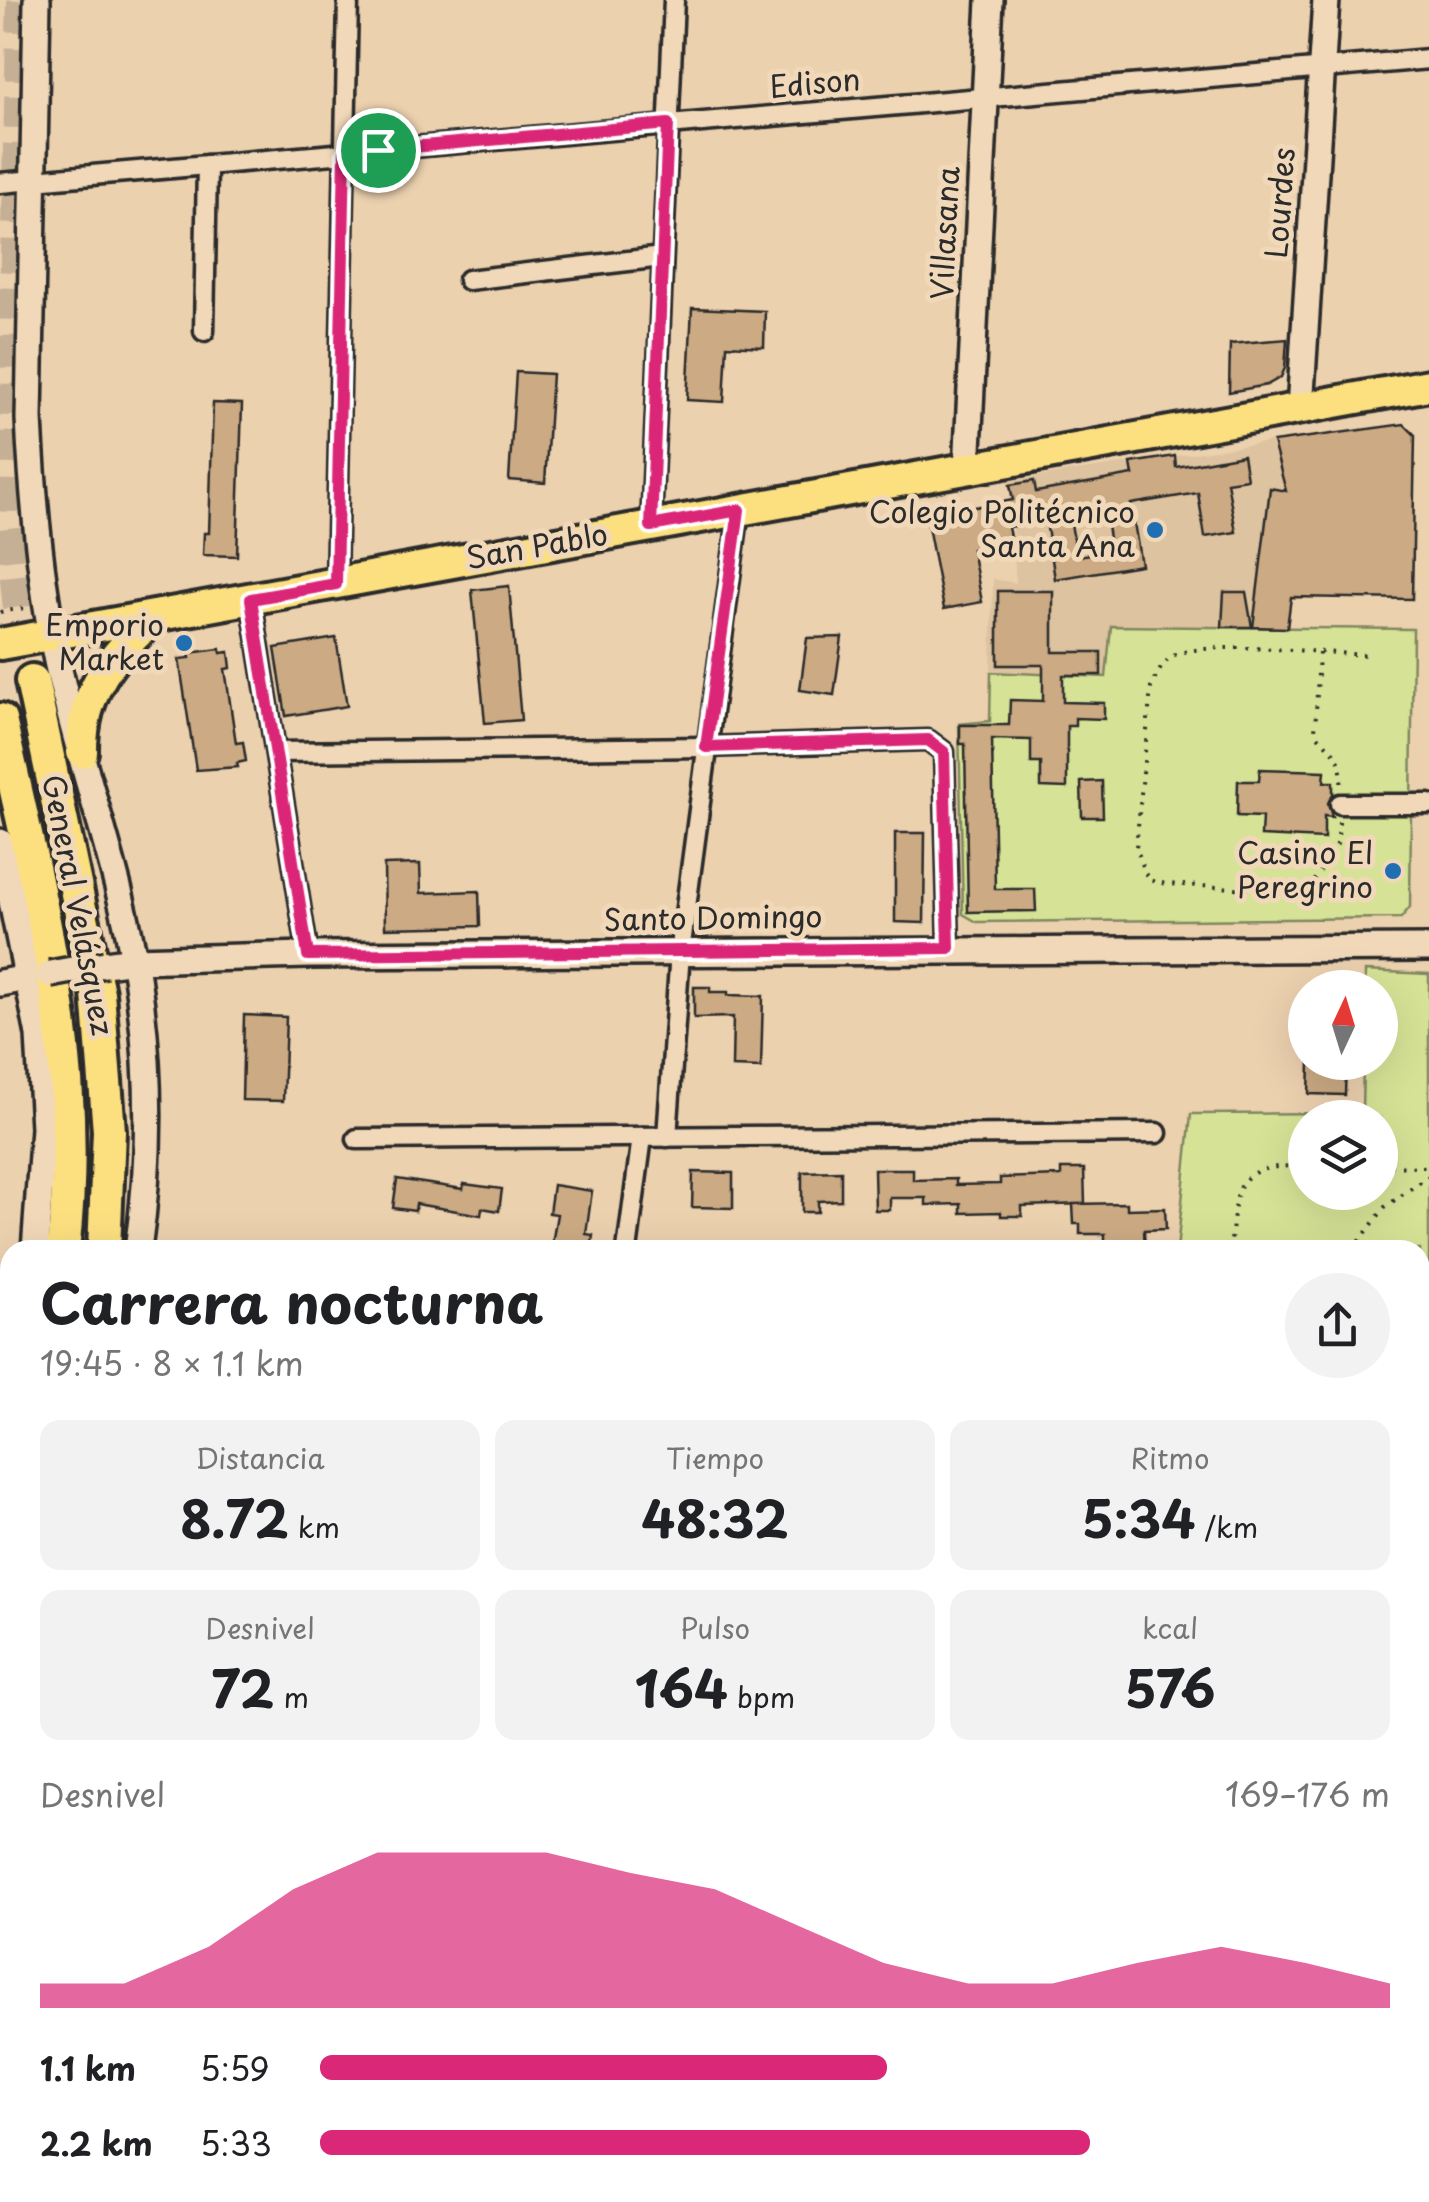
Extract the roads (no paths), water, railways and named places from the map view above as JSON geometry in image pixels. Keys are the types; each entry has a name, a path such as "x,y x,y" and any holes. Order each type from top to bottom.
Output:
{"highway":[{"name":"General Velásquez","path":"32,681 98,993 109,1131 104,1240"},
{"name":"General Velásquez","path":"0,720 61,1009 70,1143 65,1240"}],"main road":[{"name":"San Pablo","path":"0,644 1429,386"},
{"path":"82,752 84,716 96,682 126,644 158,616"}],"street":[{"path":"36,0 29,420 36,518 52,633 134,960 148,1095 139,1240"},
{"path":"336,584 348,0"},
{"path":"651,526 674,0"},
{"name":"Villasana","path":"966,470 990,0"},
{"name":"Lourdes","path":"1300,409 1326,0"},
{"name":"Edison","path":"0,183 1429,59"},
{"path":"204,331 207,165"},
{"path":"468,280 662,258"},
{"path":"668,1136 680,952 739,510"},
{"path":"251,599 308,955"},
{"path":"276,752 928,740 944,752 949,948"},
{"path":"1340,804 1429,804"},
{"path":"0,842 39,976 44,1094 36,1240"},
{"name":"Santo Domingo","path":"0,983 134,960 308,955 1429,948"},
{"path":"357,1139 1158,1133"},
{"path":"628,1240 642,1137"}],"tunnel":[{"path":"23,0 9,514 20,618 32,681"}],"place":[{"name":"Colegio Politécnico Santa Ana","path":"1155,530"},
{"name":"Emporio Market","path":"184,643"},
{"name":"Casino El Peregrino","path":"1393,871"}]}
